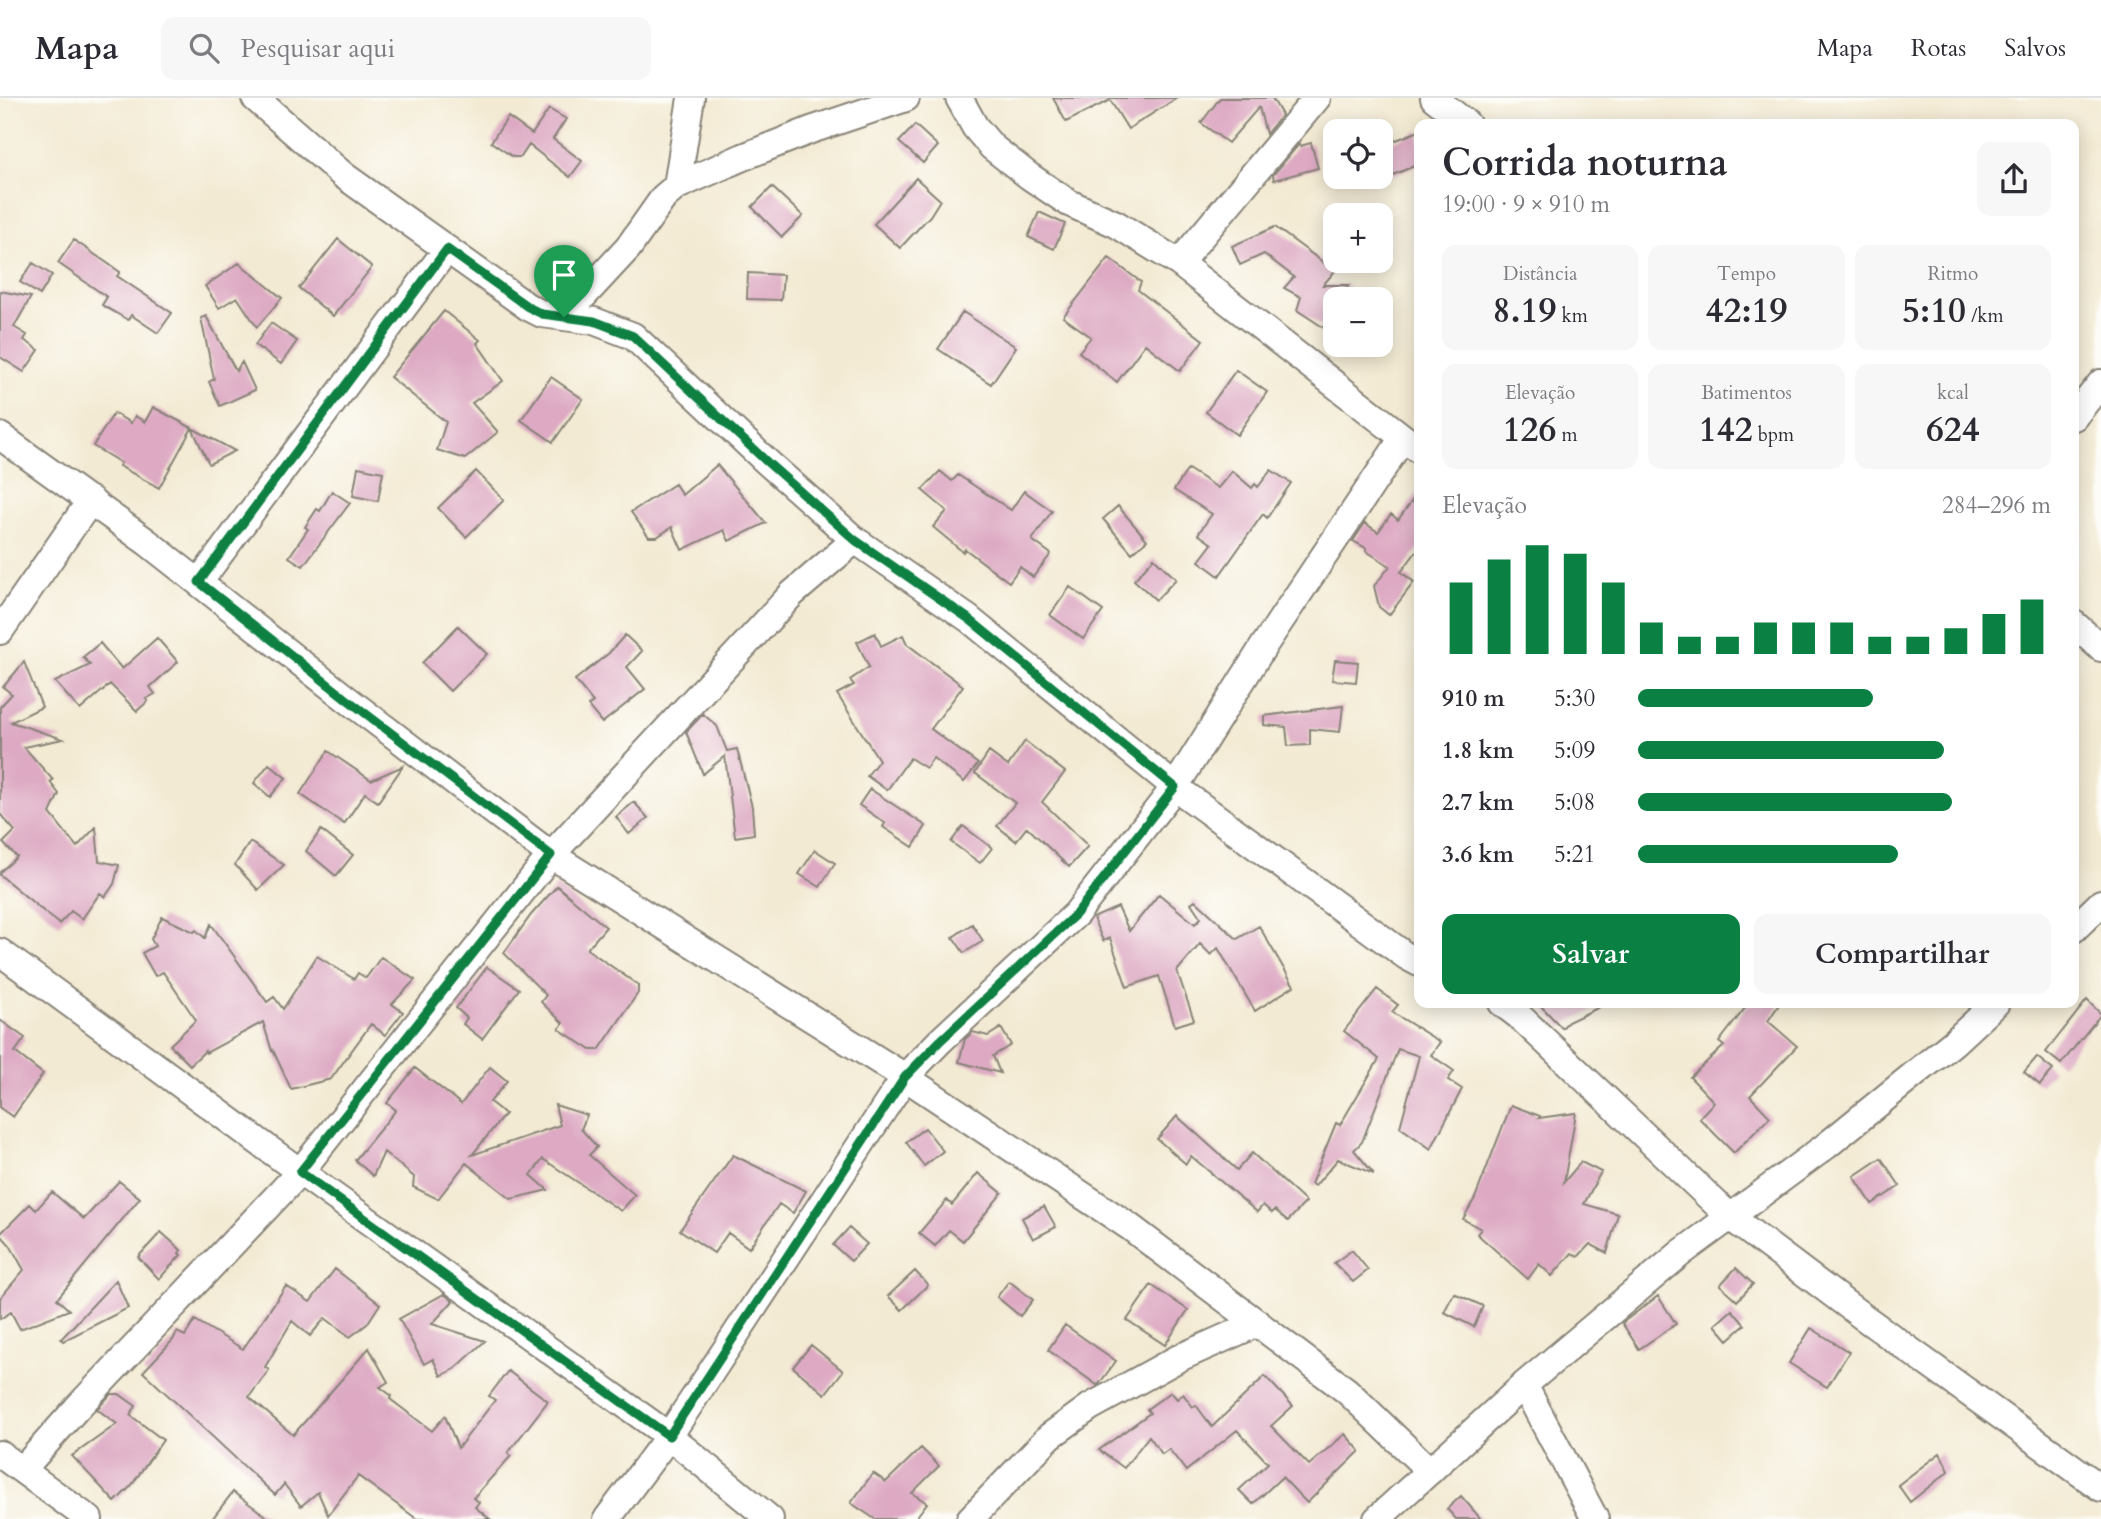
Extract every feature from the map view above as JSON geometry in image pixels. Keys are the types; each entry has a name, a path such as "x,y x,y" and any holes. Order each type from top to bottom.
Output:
{"street":[{"path":"255,98 343,175 528,307 542,314 594,321 633,336 767,462 855,540 969,619 1175,787 1414,960"},
{"path":"677,186 691,98"},
{"path":"564,317 628,248 664,197 677,186 799,134 906,98"},
{"path":"607,1519 669,1436 905,1077 1076,914 1175,787 1265,644 1411,444 1179,263 1116,224 1069,203 1029,176 992,147 975,127 959,98"},
{"path":"1179,263 1317,98"},
{"path":"1434,98 1460,119"},
{"path":"199,582 447,249"},
{"path":"2079,411 2101,383"},
{"path":"0,436 91,500 199,582 358,708 551,855 905,1077 1130,1227 1347,1391 1430,1471"},
{"path":"0,631 91,500"},
{"path":"23,1469 77,1408 300,1172 551,855 792,594 855,540"},
{"path":"2079,628 2101,648"},
{"path":"2079,924 2101,903"},
{"path":"0,952 300,1172 669,1436 770,1519"},
{"path":"1509,1008 1637,1126 1729,1216 1862,1316 2101,1488"},
{"path":"1377,1519 1524,1385 1681,1253 1826,1146 1954,1042 1991,1008"},
{"path":"970,1519 1050,1436 1090,1407 1178,1358 1258,1322"},
{"path":"1524,1385 1595,1519"},
{"path":"0,1454 89,1519"}],"building":[{"path":"1053,98 1177,98 1128,129 1110,100 1066,122"},
{"path":"1220,98 1272,98 1282,115 1266,134 1259,107 1228,143 1201,123"},
{"path":"549,109 566,119 553,139 582,161 570,177 529,145 521,157 513,157 491,142 508,117 532,134"},
{"path":"915,125 938,146 923,163 899,142"},
{"path":"1414,133 1414,166 1393,175 1393,141"},
{"path":"1311,143 1318,168 1274,180 1273,175 1299,144"},
{"path":"916,178 940,200 930,216 900,248 874,224"},
{"path":"772,187 803,216 782,237 752,207"},
{"path":"1039,212 1065,224 1054,249 1028,237"},
{"path":"1275,227 1323,262 1323,273 1333,273 1323,285 1349,285 1323,287 1323,327 1297,310 1301,297 1284,288 1294,277 1264,254 1240,265 1232,246"},
{"path":"338,239 372,267 333,316 299,288"},
{"path":"74,240 120,272 117,276 172,313 158,333 131,315 128,320 102,305 107,297 58,263"},
{"path":"1109,258 1141,282 1138,290 1203,340 1180,371 1145,344 1117,382 1079,352 1091,337 1063,317"},
{"path":"33,263 52,275 40,295 20,282"},
{"path":"239,263 282,298 257,327 237,297 219,308 205,286"},
{"path":"748,273 783,275 781,300 747,299"},
{"path":"0,291 31,297 14,327 27,335 24,340 39,350 24,372 0,357"},
{"path":"444,311 480,340 477,343 503,381 472,403 498,432 465,459 437,450 446,422 390,377"},
{"path":"963,312 1016,347 991,384 938,349"},
{"path":"206,316 236,371 242,362 255,390 220,406 209,382 214,379 201,318"},
{"path":"271,323 297,341 281,364 255,345"},
{"path":"1236,370 1267,392 1237,435 1206,412"},
{"path":"551,377 583,399 553,442 521,420"},
{"path":"153,407 192,428 159,488 119,466 121,463 93,446 114,413 131,423 135,416 145,422"},
{"path":"192,428 235,451 209,464"},
{"path":"717,465 766,523 729,541 724,530 682,550 672,527 657,537 649,537 631,512 675,484 682,495"},
{"path":"358,467 383,472 378,501 353,496"},
{"path":"1188,469 1218,488 1232,471 1252,488 1255,484 1258,487 1271,470 1291,483 1267,518 1263,514 1219,576 1199,561 1212,544 1198,534 1212,514 1174,490"},
{"path":"476,471 504,500 466,537 438,508"},
{"path":"940,471 952,481 958,475 1011,510 1024,491 1052,511 1032,540 1051,554 1033,577 1020,567 1009,582 965,549 963,552 933,527 947,511 922,490"},
{"path":"332,491 350,503 303,566 289,557 308,529 305,527 317,509 320,511"},
{"path":"1414,498 1414,555 1401,572 1414,582 1389,615 1379,607 1374,586 1390,566 1353,541 1365,523 1378,532 1391,514 1398,520"},
{"path":"1118,506 1147,540 1132,553 1103,519"},
{"path":"1154,558 1176,579 1156,600 1134,580"},
{"path":"1070,587 1103,611 1083,639 1050,615"},
{"path":"458,626 487,654 450,691 422,663"},
{"path":"875,633 881,646 903,635 907,644 963,686 931,729 978,764 964,782 933,758 926,768 910,758 887,790 867,776 879,760 837,694 854,685 850,680 869,667 857,642"},
{"path":"625,635 642,651 627,667 645,689 602,723 588,706 593,702 575,680 609,653"},
{"path":"157,638 178,662 150,687 155,694 146,699 148,701 137,711 110,684 80,710 55,682 90,665 83,657 100,643 122,669"},
{"path":"1335,660 1358,662 1356,682 1332,680"},
{"path":"24,662 42,707 11,722 63,739 24,747 53,780 50,782 59,794 50,813 77,847 96,827 99,861 119,865 114,884 105,897 100,893 82,919 71,911 59,924 0,875 17,857 3,843 15,831 0,814 0,707 12,694 3,687"},
{"path":"1343,706 1340,732 1310,729 1310,745 1288,746 1286,727 1264,725 1264,716"},
{"path":"703,714 717,726 727,751 737,749 752,807 754,834 735,837 725,756 703,774 686,732"},
{"path":"1025,741 1065,772 1042,802 1088,846 1069,867 1027,827 1016,841 997,826 1015,803 975,773 989,752 1008,766"},
{"path":"328,751 371,780 403,766 378,802 365,793 344,824 300,794"},
{"path":"269,764 286,778 270,797 254,783"},
{"path":"870,789 926,826 913,847 883,827 885,823 859,805"},
{"path":"634,802 648,818 629,834 616,817"},
{"path":"963,826 992,848 980,863 951,842"},
{"path":"321,830 353,855 336,876 306,851"},
{"path":"250,842 284,865 258,890 235,865"},
{"path":"815,850 835,863 820,887 799,874"},
{"path":"557,886 606,927 587,949 638,985 638,993 599,1050 591,1050 559,1029 563,1023 541,1002 546,995 504,953 531,915"},
{"path":"1159,894 1195,924 1201,918 1191,903 1195,900 1237,939 1259,926 1294,986 1255,1011 1218,948 1211,955 1200,944 1177,971 1194,1020 1175,1026 1159,976 1127,987 1110,938 1103,941 1093,918 1118,907 1129,931"},
{"path":"162,917 194,932 196,930 205,938 211,924 267,1002 274,997 283,1009 317,956 354,979 358,973 366,978 381,957 415,980 392,1004 403,1012 385,1035 371,1024 331,1079 291,1089 272,1051 263,1022 206,1053 205,1051 190,1065 170,1045 196,1020 163,972 155,976 142,953 155,946 151,939"},
{"path":"972,924 983,941 964,953 953,937"},
{"path":"487,967 519,989 482,1039 463,1024 467,1018 456,1008"},
{"path":"1377,989 1398,1005 1392,1012 1440,1042 1431,1055 1454,1071 1448,1080 1462,1089 1431,1149 1400,1127 1419,1056 1398,1049 1362,1142 1354,1150 1374,1174 1338,1159 1315,1186 1311,1184 1336,1123 1340,1125 1379,1059 1344,1031"},
{"path":"2087,1000 2101,1014 2061,1064 2046,1052"},
{"path":"1543,1008 1597,1008 1568,1022 1562,1028"},
{"path":"1745,1008 1777,1008 1768,1021 1797,1046 1750,1096 1770,1117 1734,1153 1699,1118 1714,1102 1690,1077 1724,1046 1719,1042"},
{"path":"0,1020 25,1038 15,1052 43,1074 13,1117 0,1108"},
{"path":"1001,1028 1011,1045 993,1056 1000,1073 959,1062 965,1039 973,1032 988,1036"},
{"path":"2037,1057 2053,1070 2040,1085 2024,1072"},
{"path":"490,1067 507,1081 490,1102 505,1114 472,1155 560,1125 555,1105 587,1115 581,1129 597,1147 589,1155 635,1195 621,1211 543,1159 531,1175 548,1190 511,1199 466,1163 438,1199 413,1187 414,1177 384,1152 373,1176 355,1160 396,1110 387,1103 415,1068 461,1104"},
{"path":"1511,1105 1540,1116 1539,1118 1576,1113 1564,1182 1581,1162 1601,1172 1584,1204 1618,1214 1607,1253 1590,1244 1578,1257 1572,1253 1552,1276 1539,1264 1528,1279 1477,1234 1481,1229 1463,1219 1475,1198"},
{"path":"1177,1116 1237,1170 1252,1153 1306,1202 1288,1221 1275,1210 1272,1213 1263,1205 1257,1212 1191,1156 1186,1164 1157,1139"},
{"path":"925,1128 943,1151 924,1166 906,1142"},
{"path":"733,1155 806,1191 793,1213 779,1204 749,1248 728,1233 714,1253 680,1230"},
{"path":"1881,1158 1900,1186 1872,1204 1854,1176"},
{"path":"978,1173 1002,1193 963,1241 949,1230 935,1246 919,1233 947,1200 952,1205"},
{"path":"119,1181 140,1198 57,1299 69,1310 20,1329 11,1312 0,1319 0,1298 24,1270 10,1245 0,1234 30,1204 36,1210 52,1192 84,1219"},
{"path":"1044,1206 1056,1227 1033,1239 1022,1218"},
{"path":"849,1228 867,1244 851,1261 833,1245"},
{"path":"161,1232 181,1250 181,1255 159,1279 138,1257"},
{"path":"1352,1250 1368,1270 1353,1282 1334,1263"},
{"path":"1736,1268 1753,1284 1737,1301 1720,1285"},
{"path":"335,1269 380,1304 367,1324 350,1337 325,1318 310,1336 292,1321 265,1367 269,1370 249,1397 293,1435 369,1348 388,1382 380,1387 392,1396 390,1399 432,1431 445,1416 458,1448 495,1400 489,1396 508,1371 548,1401 508,1453 511,1456 473,1498 479,1502 475,1507 490,1519 417,1519 358,1476 328,1515 318,1492 301,1506 284,1484 275,1495 143,1372 173,1340 177,1332 185,1336 195,1320 243,1349 286,1286 310,1302"},
{"path":"915,1271 928,1285 902,1310 888,1296"},
{"path":"116,1280 128,1308 63,1341 61,1339"},
{"path":"1009,1281 1033,1300 1020,1316 997,1297"},
{"path":"1151,1285 1188,1310 1165,1345 1127,1320"},
{"path":"1454,1293 1483,1306 1474,1327 1444,1312"},
{"path":"444,1294 453,1301 432,1324 485,1341 455,1369 441,1376 433,1359 424,1364 399,1319"},
{"path":"1658,1296 1676,1324 1639,1349 1622,1323"},
{"path":"1732,1310 1745,1325 1728,1340 1715,1325"},
{"path":"1065,1325 1116,1361 1099,1384 1048,1350"},
{"path":"1811,1328 1849,1352 1827,1387 1789,1363"},
{"path":"811,1345 843,1371 825,1394 793,1367"},
{"path":"1265,1376 1293,1406 1271,1426 1309,1465 1345,1434 1360,1451 1307,1503 1282,1477 1253,1504 1239,1490 1268,1463 1237,1430 1186,1471 1169,1449 1162,1454 1149,1436 1124,1468 1099,1450 1150,1413 1147,1409 1171,1392 1177,1399 1183,1394 1193,1407 1196,1405 1212,1427"},
{"path":"111,1394 119,1394 136,1406 130,1415 163,1440 131,1486 115,1502 72,1456 117,1424 97,1409"},
{"path":"921,1448 939,1466 912,1493 927,1503 915,1519 875,1519 851,1503 873,1473 886,1482"},
{"path":"1940,1453 1949,1471 1910,1502 1898,1485"},
{"path":"233,1492 270,1519 212,1519"},
{"path":"1461,1496 1481,1519 1456,1519 1447,1509"}],"route":[{"path":"447,249 528,307 542,314 564,317 594,321 633,336 767,462 855,540 969,619 1175,787 1076,914 905,1077 669,1436 300,1172 551,855 199,582 447,249"}]}
